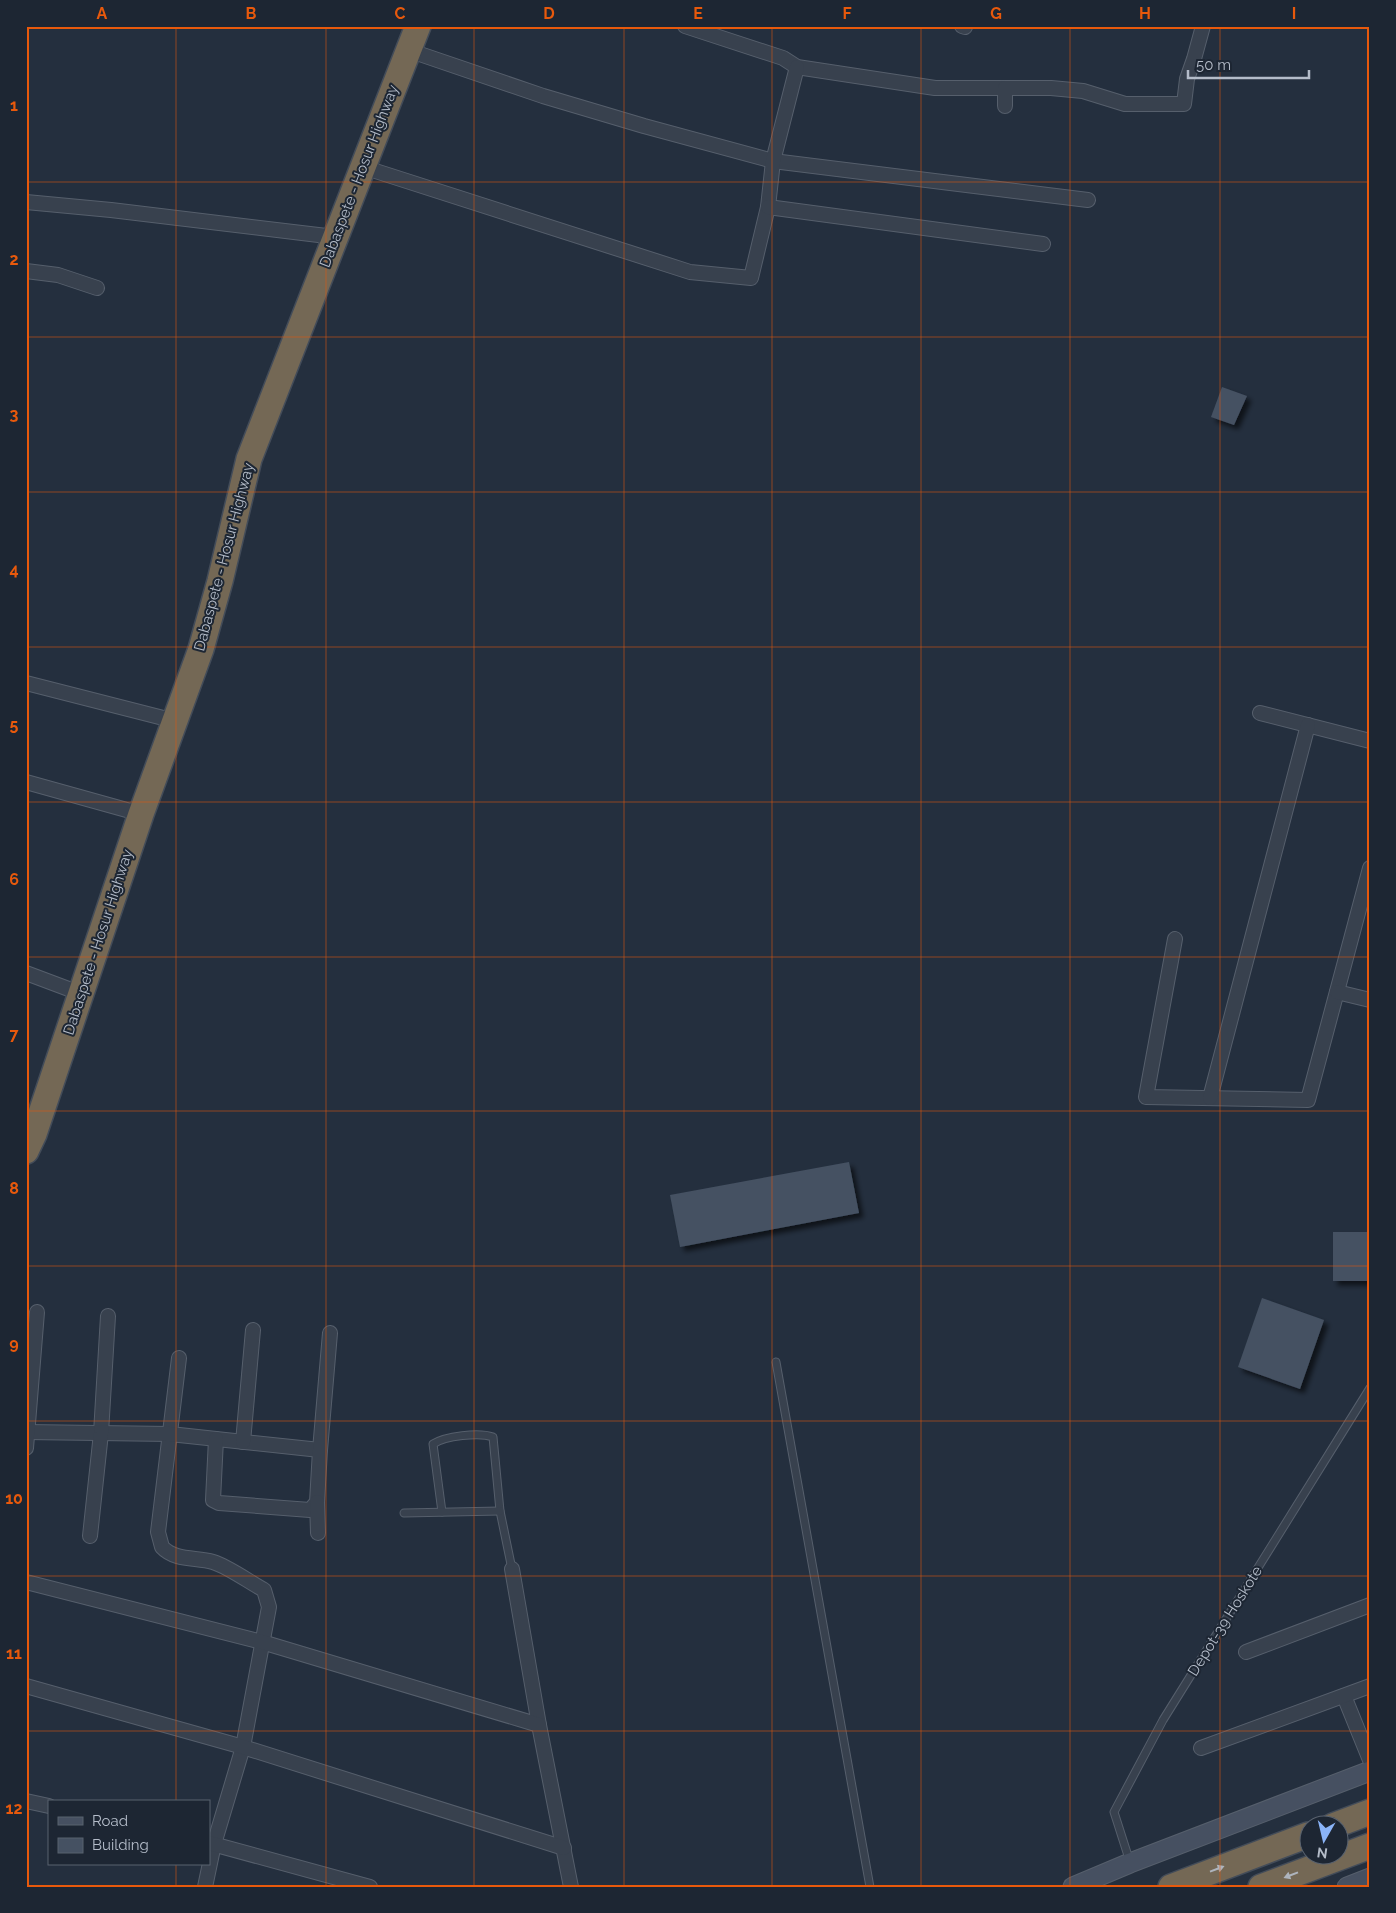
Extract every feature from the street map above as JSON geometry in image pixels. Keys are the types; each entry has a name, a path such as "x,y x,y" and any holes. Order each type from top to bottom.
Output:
{"highway":[{"name":"Dabaspete - Hosur Highway","path":"26,1151 34,1134 82,994 141,814 201,649 218,590 249,459 418,26"},
{"path":"1348,1820 1370,1812"},
{"path":"1171,1887 1298,1839"},
{"path":"1261,1887 1370,1846"}],"street":[{"path":"685,26 783,58 797,67 935,88 1051,88 1083,91 1125,104 1184,104 1187,79 1203,26"},
{"path":"408,50 543,96 773,161 1088,200"},
{"path":"362,167 690,272 750,278 768,207 773,161 797,67"},
{"path":"1004,88 1005,106"},
{"path":"26,202 111,210 335,237"},
{"path":"768,207 1043,244"},
{"path":"26,272 58,275 97,288"},
{"path":"26,683 175,721"},
{"path":"1260,714 1370,741"},
{"path":"1210,1098 1308,725"},
{"path":"26,782 141,814"},
{"path":"1175,939 1146,1097 1308,1100 1337,992 1364,912 1370,868"},
{"path":"26,973 82,994"},
{"path":"1337,992 1370,1000"},
{"path":"26,1448 37,1312"},
{"path":"90,1536 101,1433 108,1316"},
{"path":"243,1442 253,1330"},
{"path":"318,1534 320,1450 330,1333"},
{"path":"179,1358 158,1532 162,1547 177,1556 214,1562 264,1590 269,1607 243,1747 212,1844 370,1887"},
{"path":"27,1432 170,1434 320,1450"},
{"path":"216,1439 213,1500 219,1503 310,1510 318,1502"},
{"path":"512,1569 539,1725 571,1887"},
{"path":"26,1582 262,1642 539,1725"},
{"path":"1246,1652 1370,1605"},
{"path":"26,1686 243,1747 564,1848"},
{"path":"1200,1748 1370,1686"},
{"path":"1344,1696 1370,1760"},
{"path":"1073,1887 1130,1862 1370,1771"},
{"path":"26,1801 48,1806"},
{"path":"205,1887 208,1866"},
{"path":"1347,1887 1370,1878"}],"lane":[{"path":"776,1362 870,1887"},
{"name":"Depot-39 Hoskote","path":"1130,1862 1114,1812 1163,1720 1370,1388"},
{"path":"442,1512 433,1444 440,1439 484,1434 493,1437 500,1511 512,1569"},
{"path":"404,1513 500,1511"}],"building":[{"path":"1222,387 1247,396 1234,425 1211,417"},
{"path":"849,1162 859,1213 680,1247 670,1195"},
{"path":"1333,1232 1370,1232 1370,1281 1333,1281"},
{"path":"1262,1298 1324,1320 1300,1389 1238,1367"}]}
